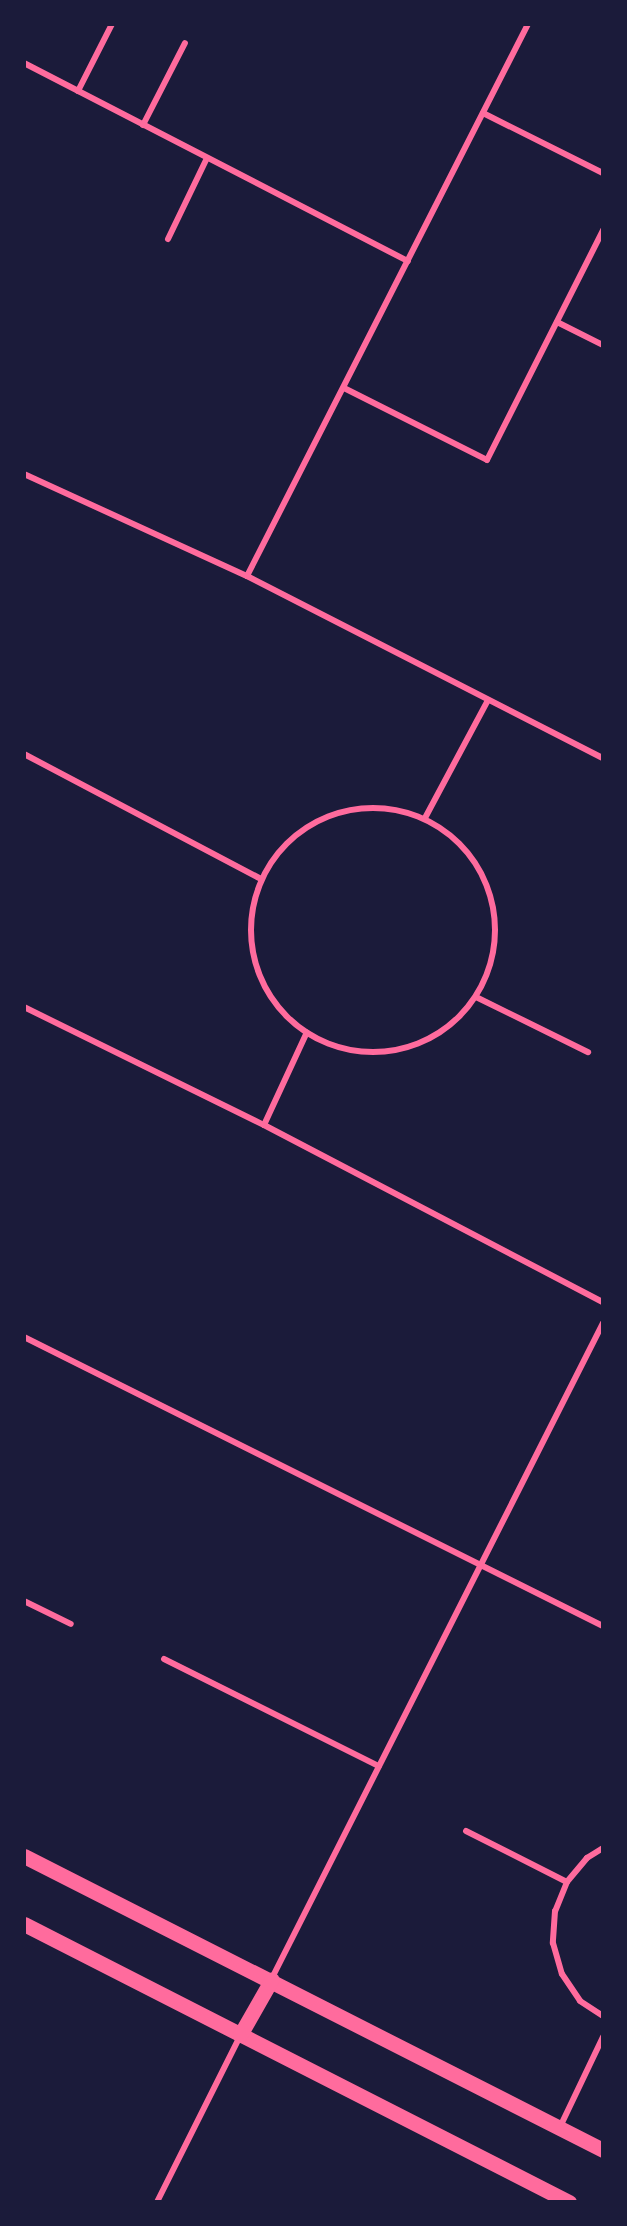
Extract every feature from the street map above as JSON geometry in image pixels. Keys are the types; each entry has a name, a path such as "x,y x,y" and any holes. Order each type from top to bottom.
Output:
{"main road":[{"path":"24,1856 272,1979 603,2150"},
{"path":"24,1924 569,2202"},
{"path":"240,2035 272,1979"}],"street":[{"path":"78,92 112,24"},
{"path":"247,576 528,24"},
{"path":"143,125 186,43"},
{"path":"24,63 206,160 408,261"},
{"path":"483,113 603,173"},
{"path":"168,239 206,160"},
{"path":"344,388 487,460 603,230"},
{"path":"556,322 603,345"},
{"path":"24,474 247,576 603,758"},
{"path":"425,818 488,700"},
{"path":"24,754 261,879"},
{"path":"388,807 425,818 460,842 485,877 496,917 493,959 476,997 451,1026 417,1044 380,1052 341,1048 307,1032 280,1010 258,969 252,947 251,912 261,879 282,846 313,823 349,809 388,807"},
{"path":"476,997 588,1052"},
{"path":"24,1007 264,1125 603,1302"},
{"path":"264,1125 307,1032"},
{"path":"272,1979 603,1323"},
{"path":"24,1337 603,1626"},
{"path":"24,1601 71,1624"},
{"path":"164,1659 379,1766"},
{"path":"466,1831 567,1882"},
{"path":"603,1848 587,1858 567,1882 555,1911 553,1943 562,1974 580,2001 603,2016"},
{"path":"157,2202 240,2035"},
{"path":"560,2128 603,2037"}]}
